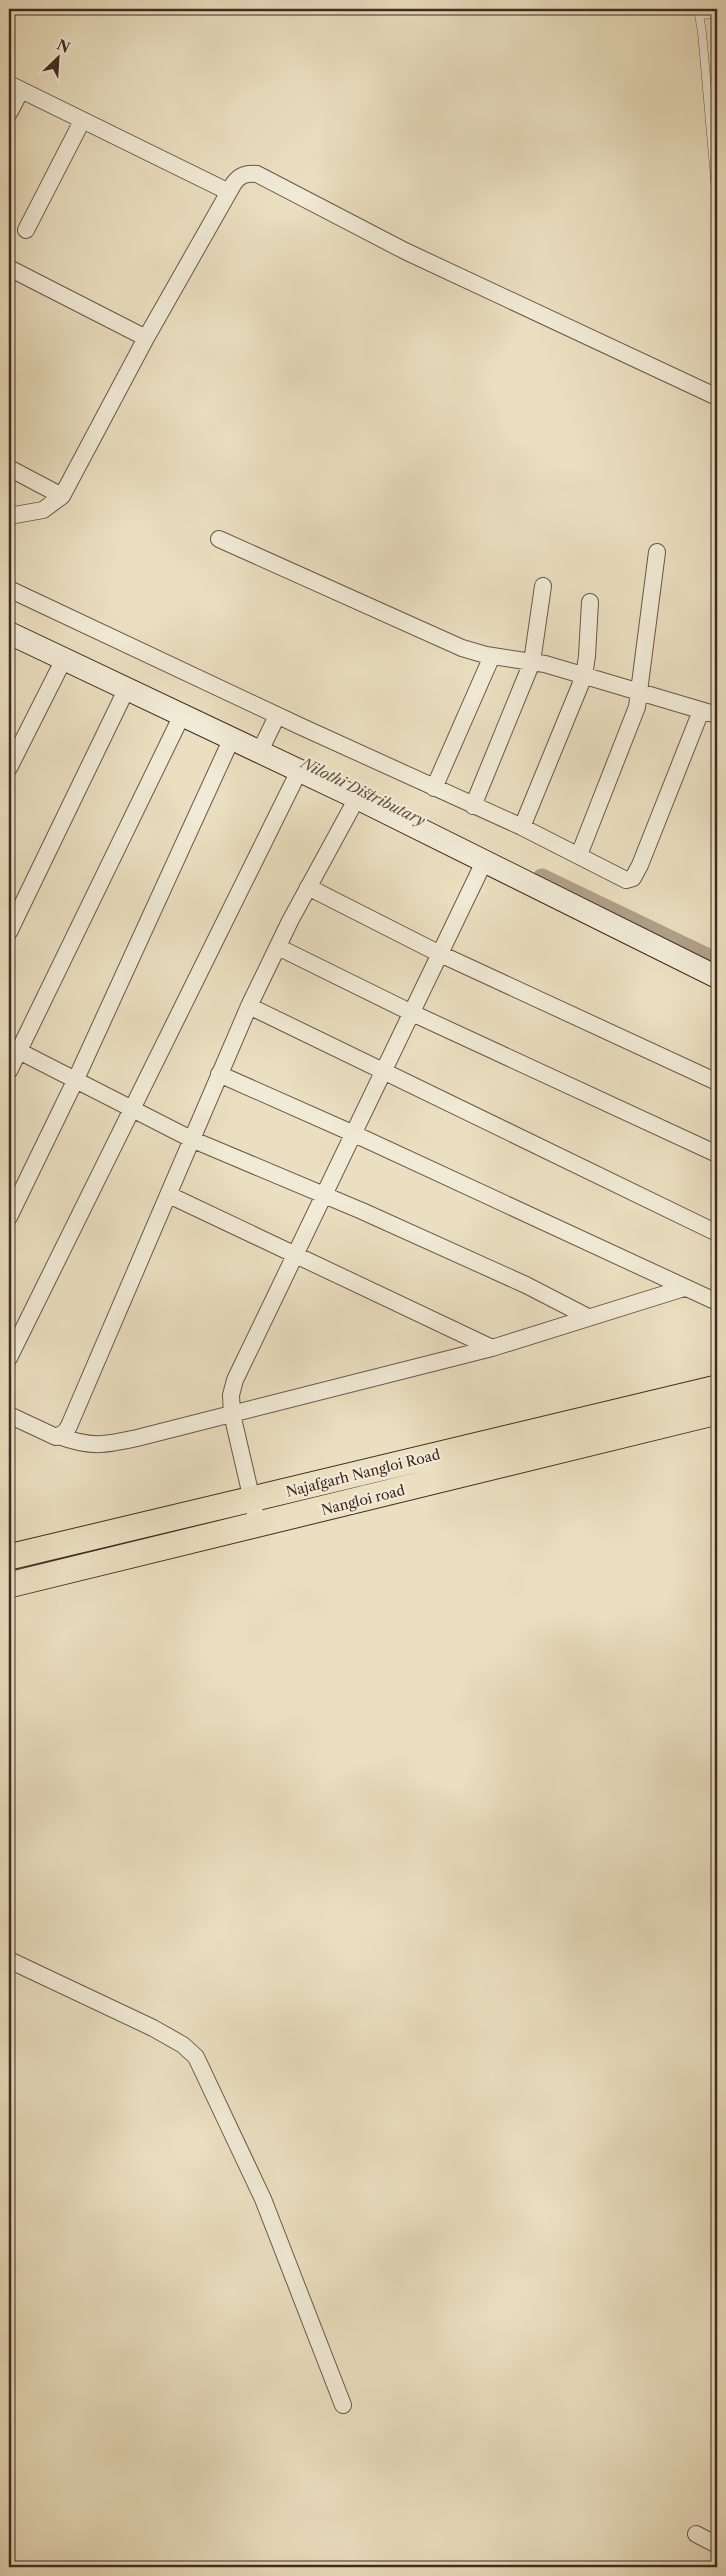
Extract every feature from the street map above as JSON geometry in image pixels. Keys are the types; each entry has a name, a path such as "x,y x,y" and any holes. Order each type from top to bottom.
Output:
{"main road":[{"name":"Najafgarh Nangloi Road","path":"9,1558 717,1388"},
{"name":"Nangloi road","path":"9,1585 258,1526 717,1412"}],"street":[{"path":"9,113 15,87 229,192"},
{"path":"26,230 82,121"},
{"path":"9,516 43,510 62,496 146,338 229,192 239,176 250,173 257,174 405,251 717,397"},
{"path":"9,268 146,338"},
{"path":"9,468 62,496"},
{"path":"219,539 452,644 492,656 532,662 717,715"},
{"path":"579,855 631,725 640,693 657,552"},
{"path":"474,806 532,662 543,586"},
{"path":"9,589 275,720 522,827 626,880 635,876 701,711"},
{"path":"522,827 584,676 590,602"},
{"path":"9,633 127,688 231,740 261,749 299,770 717,977"},
{"path":"434,788 492,656"},
{"path":"9,768 64,659"},
{"path":"9,932 127,688"},
{"path":"9,1071 14,1048 182,715"},
{"path":"261,749 275,720"},
{"path":"9,1217 76,1080 231,740"},
{"path":"9,1358 299,770"},
{"path":"59,1436 69,1426 249,1006 308,887 357,798"},
{"path":"258,1526 232,1414 231,1395 234,1380 322,1194 484,862"},
{"path":"308,887 438,954 717,1082"},
{"path":"278,947 410,1012 717,1154"},
{"path":"249,1006 717,1233"},
{"path":"14,1048 192,1139 322,1194 526,1285 588,1317"},
{"path":"219,1074 352,1132 717,1302"},
{"path":"168,1195 492,1348"},
{"path":"9,1415 51,1435 80,1444 100,1446 492,1348 684,1288"},
{"path":"9,1960 153,2028 183,2045 196,2057 263,2199 343,2405"},
{"path":"696,2534 717,2545"}],"lane":[{"path":"717,14 698,12 717,201"}],"waterway":[{"name":"Nilothi Distributary","path":"542,878 717,962"}]}
